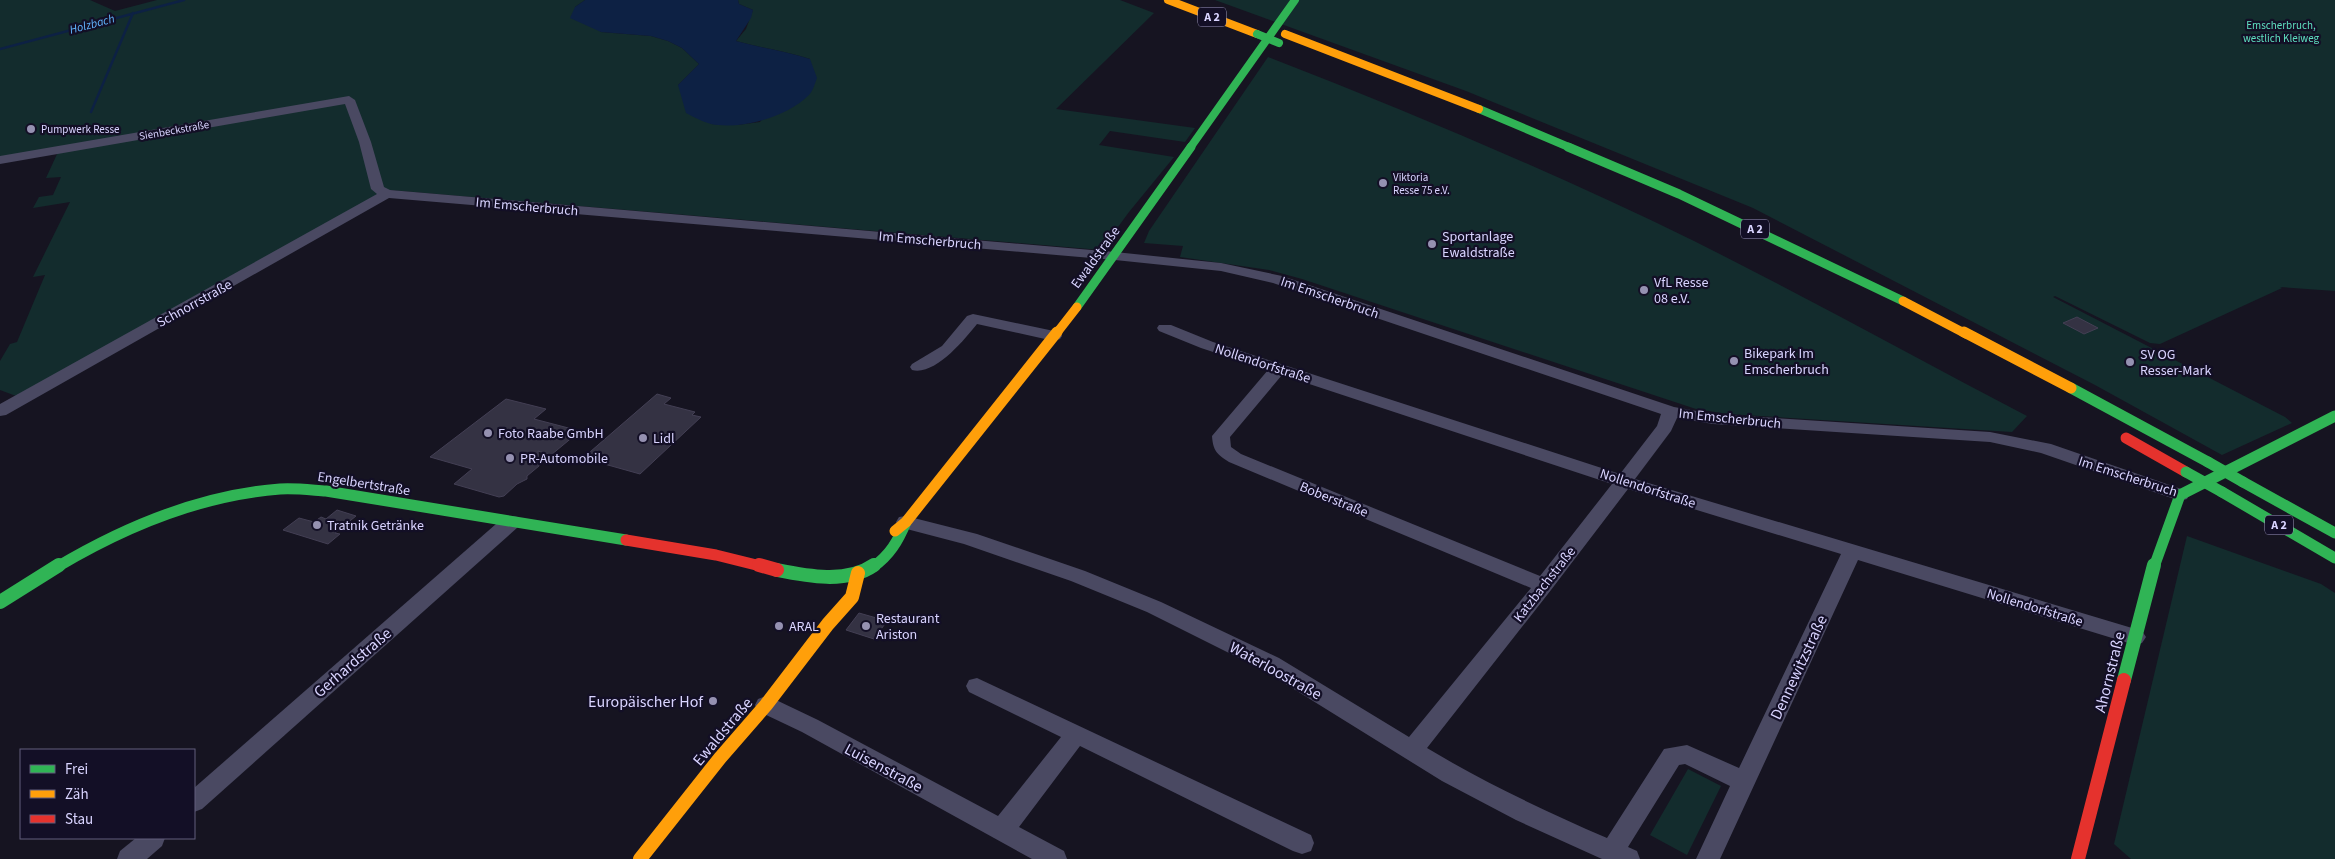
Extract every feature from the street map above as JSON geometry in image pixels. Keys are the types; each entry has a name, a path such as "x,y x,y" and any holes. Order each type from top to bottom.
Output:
{"main road":[{"name":"A 2","path":"1168,0 1260,30"},
{"name":"A 2","path":"1194,0 1260,30 1638,190"},
{"name":"Ewaldstraße","path":"884,539 906,522 1054,336 1115,256 1295,0"},
{"name":"A 2","path":"1282,39 1532,130 1734,218 1949,323 2208,462 2335,533"},
{"name":"Im Emscherbruch","path":"2180,496 2335,416"},
{"name":"A 2","path":"2118,434 2335,558"},
{"name":"Engelbertstraße","path":"0,602 72,556 122,530 172,510 209,499 257,491 292,488 330,492 641,541 746,560 822,578 838,587 858,573"},
{"name":"Ahornstraße","path":"2078,859 2134,637 2170,512 2180,496"},
{"name":"Ewaldstraße","path":"640,859 720,758 766,705 828,624 852,597 858,573 881,559 898,544 906,522"},
{"name":"Engelbertstraße","path":"746,560 827,565"},
{"name":"Ewaldstraße","path":"828,624 846,563 858,573"}],"street":[{"name":"Sienbeckstraße","path":"0,160 349,100 365,142 378,189 387,194"},
{"name":"Im Emscherbruch","path":"387,194 1115,256 1221,267 1276,279 1671,412 1713,419 1990,437 2045,448 2180,496"},
{"name":"Schnorrstraße","path":"0,411 387,194"},
{"path":"918,367 948,349 973,319 1054,336"},
{"name":"Nollendorfstraße","path":"1165,328 1207,345 1623,481 2134,637"},
{"name":"Boberstraße","path":"1279,368 1221,436 1222,449 1235,458 1544,585"},
{"name":"Katzbachstraße","path":"1411,751 1544,585 1665,427 1671,412"},
{"name":"Gerhardstraße","path":"195,801 511,522"},
{"name":"Waterloostraße","path":"906,522 970,539 1069,573 1154,608 1271,664 1411,751 1525,813 1620,855"},
{"name":"Dennewitzstraße","path":"1708,859 1852,552"},
{"path":"978,686 1302,843"},
{"name":"Luisenstraße","path":"766,705 810,726 1055,859"},
{"path":"1002,830 1076,735"},
{"path":"1620,855 1672,756 1687,754 1744,782"},
{"path":"129,859 152,839"}],"green space":[{"path":"0,0 90,0 115,11 157,0 585,0 575,7 601,32 651,36 682,48 699,64 678,85 711,124 737,125 760,122 810,59 736,41 746,29 753,10 739,4 738,0 1120,0 1154,13 1056,109 1195,128 1185,142 1110,131 1099,145 1174,157 1101,250 390,190 16,396 0,390 0,361 10,344 17,342 45,275 33,277 70,202 33,208 39,197 53,195 61,177 46,178 58,152 0,157"},
{"name":"Emscherbruch, westlich Kleiweg","path":"1215,0 2335,0 2335,291 2280,287 2282,288 2160,344 2150,343 2055,296 2053,297 2285,417 2292,423 2222,455 2095,385 1753,208 1466,91"},
{"name":"Sportanlage Ewaldstraße","path":"1268,57 1483,145 1642,216 1778,284 2027,416 2012,432 1728,414 1696,409 1302,279 1269,270 1180,257 1183,246 1144,243 1149,231"},
{"path":"2187,536 2321,584 2335,593 2335,859 2131,859 2114,844"},
{"path":"1688,769 1721,786 1687,855 1650,835"}],"water":[{"path":"585,0 738,0 739,4 753,10 751,18 736,41 810,59 817,78 809,95 789,110 749,123 723,125 708,123 686,113 678,85 699,64 682,48 668,41 651,36 601,32 570,18 575,7"}],"building":[{"path":"2077,317 2098,328 2084,334 2063,323"},
{"name":"Lidl","path":"657,394 671,398 664,404 695,412 692,415 701,417 640,474 583,458"},
{"path":"506,399 546,409 534,419 580,431 551,455 538,451 539,466 527,476 527,479 517,484 504,496 499,497 454,484 472,469 430,457"},
{"name":"Tratnik Getränke","path":"337,510 356,516 335,533 340,534 328,544 283,530 299,518 314,522 321,517 326,519"},
{"name":"Restaurant Ariston","path":"859,613 887,621 874,639 846,630"}],"waterway":[{"name":"Holzbach","path":"133,14 184,0"},
{"name":"Holzbach","path":"0,49 133,14"},
{"path":"91,112 133,14"}],"traffic: fast":[{"path":"1077,307 1295,0"},
{"path":"1257,34 1279,43"},
{"path":"1479,109 1679,194 1903,301"},
{"path":"2071,388 2208,462"},
{"path":"2124,680 2155,563 2180,495 2335,416"},
{"path":"2208,462 2243,482"},
{"path":"2186,472 2222,492"},
{"path":"2243,482 2335,533"},
{"path":"0,602 74,557 154,518 196,504 239,494 282,489 326,491 626,540"},
{"path":"2222,492 2335,558"},
{"path":"777,570 796,574 835,577 854,574 871,568 885,558 897,543 906,522"}],"traffic: slow":[{"path":"1168,0 1257,34"},
{"path":"1285,34 1479,109"},
{"path":"1903,301 2071,388"},
{"path":"895,531 906,522 1077,307"},
{"path":"640,859 720,758 766,705 828,624 852,597 858,573"}],"traffic: jam":[{"path":"2126,438 2186,472"},
{"path":"626,540 716,555 777,570"},
{"path":"2078,859 2124,680"}],"place":[{"name":"Pumpwerk Resse","path":"31,129"},
{"name":"Viktoria Resse 75 e.V.","path":"1383,183"},
{"name":"Sportanlage Ewaldstraße","path":"1432,244"},
{"name":"VfL Resse 08 e.V.","path":"1644,290"},
{"name":"Bikepark Im Emscherbruch","path":"1734,361"},
{"name":"SV OG Resser-Mark","path":"2130,362"},
{"name":"Foto Raabe GmbH","path":"488,433"},
{"name":"Lidl","path":"643,438"},
{"name":"PR-Automobile","path":"510,458"},
{"name":"Tratnik Getränke","path":"317,525"},
{"name":"ARAL","path":"779,626"},
{"name":"Restaurant Ariston","path":"866,626"},
{"name":"Europäischer Hof","path":"713,701"}]}
